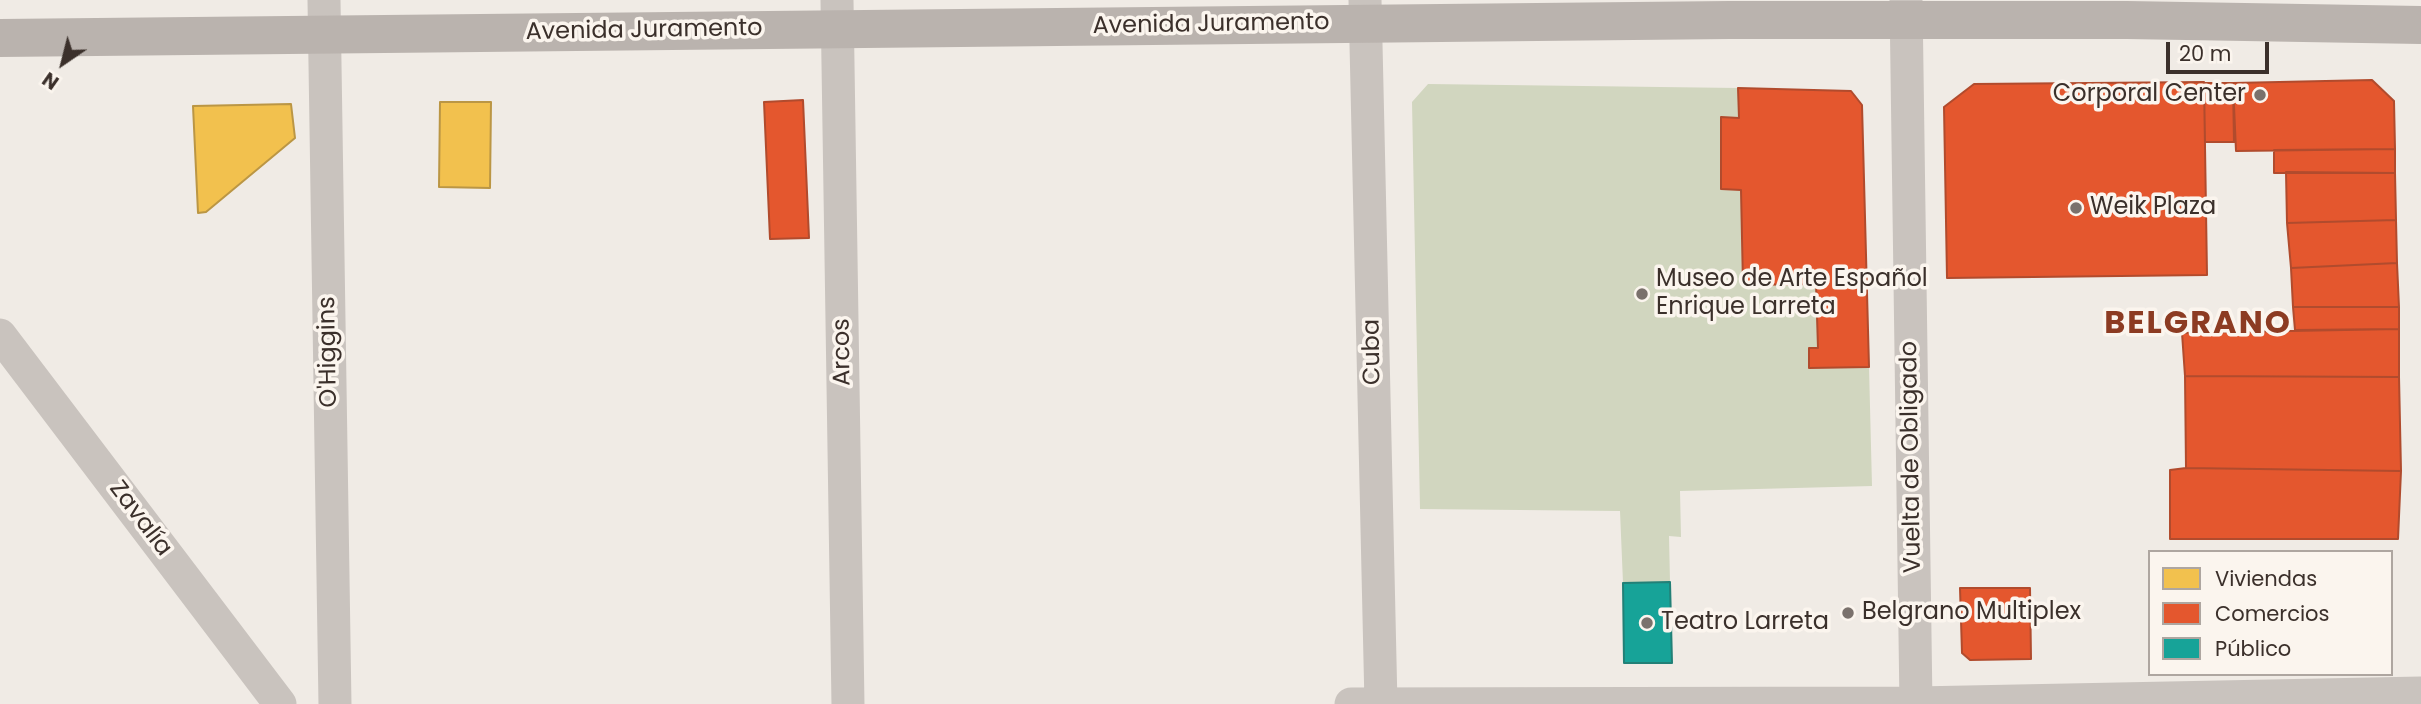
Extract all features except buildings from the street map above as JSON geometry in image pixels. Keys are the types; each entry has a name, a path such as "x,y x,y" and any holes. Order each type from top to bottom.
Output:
{"main road":[{"name":"Avenida Juramento","path":"0,38 324,17 837,14 1906,10 2127,20 2421,25"}],"street":[{"name":"Vuelta de Obligado","path":"1906,10 1916,703"},
{"name":"Cuba","path":"1365,12 1381,704"},
{"name":"Arcos","path":"837,14 848,704"},
{"name":"O'Higgins","path":"324,17 335,704"},
{"name":"Zavalía","path":"0,335 280,704"},
{"path":"1351,704 1916,703 2421,693"}],"green space":[{"path":"1428,84 1738,88 1739,118 1721,117 1721,189 1741,190 1743,284 1816,284 1818,348 1809,348 1869,367 1872,486 1680,491 1681,537 1669,536 1670,582 1623,583 1620,511 1420,509 1412,102"}],"place":[{"name":"Corporal Center","path":"2260,95"},
{"name":"Weik Plaza","path":"2076,208"},
{"name":"Museo de Arte Español Enrique Larreta","path":"1642,294"},
{"name":"Belgrano Multiplex","path":"1848,613"},
{"name":"Teatro Larreta","path":"1647,623"}],"district":[{"name":"BELGRANO","path":"2198,325"}]}
